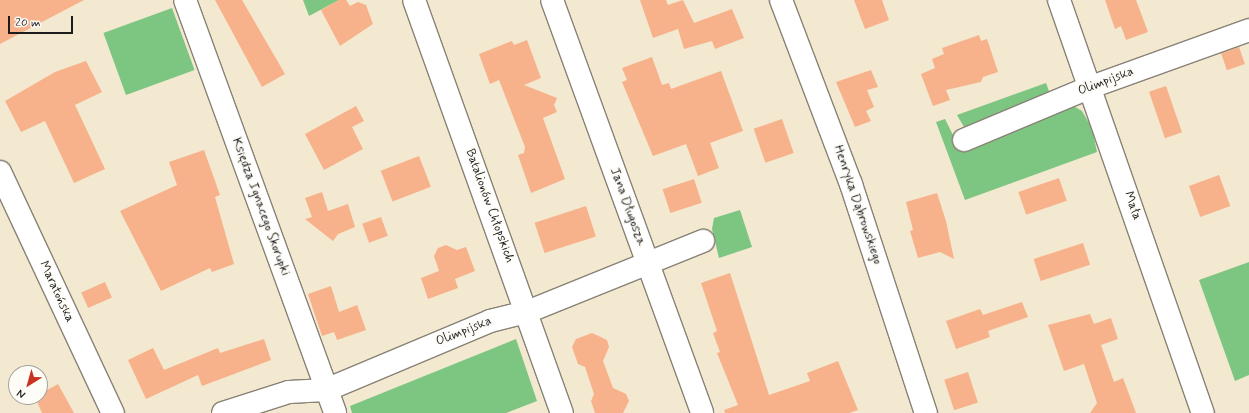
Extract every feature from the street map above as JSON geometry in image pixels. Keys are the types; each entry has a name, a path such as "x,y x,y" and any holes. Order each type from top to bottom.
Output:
{"street":[{"name":"Księdza Ignacego Skorupki","path":"185,0 335,413"},
{"name":"Batalionów Chłopskich","path":"414,0 562,413"},
{"name":"Jana Długosza","path":"552,0 702,413"},
{"name":"Henryka Dąbrowskiego","path":"781,0 850,184 926,413"},
{"name":"Mała","path":"1059,0 1091,87 1203,413"},
{"name":"Olimpijska","path":"964,140 1091,87 1249,30"},
{"name":"Maratońska","path":"0,172 113,413"},
{"name":"Olimpijska","path":"223,413 289,392 326,390 490,321 527,312 648,265 703,241"}],"green space":[{"path":"303,0 339,0 309,16"},
{"path":"172,8 195,70 126,95 103,33"},
{"path":"1046,83 1052,99 971,128 964,127 957,115"},
{"path":"1070,104 1082,111 1092,128 1097,152 965,200 936,122 945,119 958,145"},
{"path":"740,210 752,247 719,258 712,229 714,218"},
{"path":"1249,262 1249,375 1235,381 1199,280"},
{"path":"516,339 537,401 506,413 352,413 350,406"}],"building":[{"path":"0,0 84,0 0,44"},
{"path":"215,0 242,0 285,74 262,87"},
{"path":"339,0 346,0 350,6 358,2 366,5 373,24 340,46 321,10"},
{"path":"640,0 666,0 668,5 683,0 694,23 732,9 744,38 715,49 712,41 684,49 678,29 653,38"},
{"path":"854,0 882,0 889,20 865,29"},
{"path":"1105,0 1136,0 1148,32 1126,40 1121,26 1115,29"},
{"path":"979,35 981,41 987,39 998,72 983,77 981,82 946,90 950,100 933,106 921,74 935,68 932,59 944,54 942,48"},
{"path":"527,40 541,78 524,85 557,98 554,105 557,112 543,118 565,179 531,193 518,155 524,153 525,147 499,80 490,84 479,54 512,41 514,45"},
{"path":"1239,47 1245,64 1227,70 1221,53"},
{"path":"652,57 662,85 669,83 671,89 721,71 743,131 710,143 719,168 698,176 686,144 653,156 622,82 627,80 622,68"},
{"path":"86,61 102,92 75,105 105,169 74,183 45,121 21,132 5,101 55,72"},
{"path":"871,70 878,87 867,90 874,107 866,111 871,121 855,127 836,82"},
{"path":"1166,86 1182,132 1165,138 1149,92"},
{"path":"356,106 364,121 352,127 363,149 324,170 305,134"},
{"path":"782,119 794,153 765,163 754,129"},
{"path":"204,150 220,195 215,197 234,264 212,272 210,268 161,291 120,211 177,185 169,162"},
{"path":"419,156 431,187 393,202 381,171"},
{"path":"1219,175 1230,206 1200,217 1189,186"},
{"path":"1059,178 1067,201 1026,215 1018,192"},
{"path":"694,179 702,203 670,213 663,189"},
{"path":"322,192 328,211 348,204 355,227 338,234 333,241 305,219 312,217 305,198"},
{"path":"937,193 946,221 954,259 940,252 918,258 910,231 913,230 906,202"},
{"path":"586,206 596,236 545,253 535,223"},
{"path":"381,217 388,236 369,243 362,224"},
{"path":"1083,243 1090,265 1041,281 1034,259"},
{"path":"446,245 457,250 466,247 475,271 455,279 458,288 428,299 421,278 439,271 434,256 438,248"},
{"path":"730,273 769,395 810,381 807,373 838,361 858,410 849,413 725,413 724,410 738,405 717,353 720,352 713,333 717,331 701,283"},
{"path":"105,282 112,298 88,308 81,293"},
{"path":"331,286 339,312 357,305 366,330 337,340 334,332 322,336 308,294"},
{"path":"1022,302 1028,317 988,331 990,337 956,349 946,321 980,309 983,315"},
{"path":"1090,314 1094,324 1111,318 1118,339 1101,345 1114,382 1123,378 1136,413 1090,413 1097,403 1084,364 1064,371 1048,325"},
{"path":"592,333 607,340 609,347 603,361 613,388 626,394 629,401 623,413 595,413 591,401 594,394 585,367 578,364 572,347 576,339"},
{"path":"264,339 271,360 202,386 198,375 146,399 128,360 153,348 164,370 218,348 220,353"},
{"path":"968,372 978,402 954,410 944,380"},
{"path":"58,384 74,413 42,413 38,405 48,405 48,390"}]}
